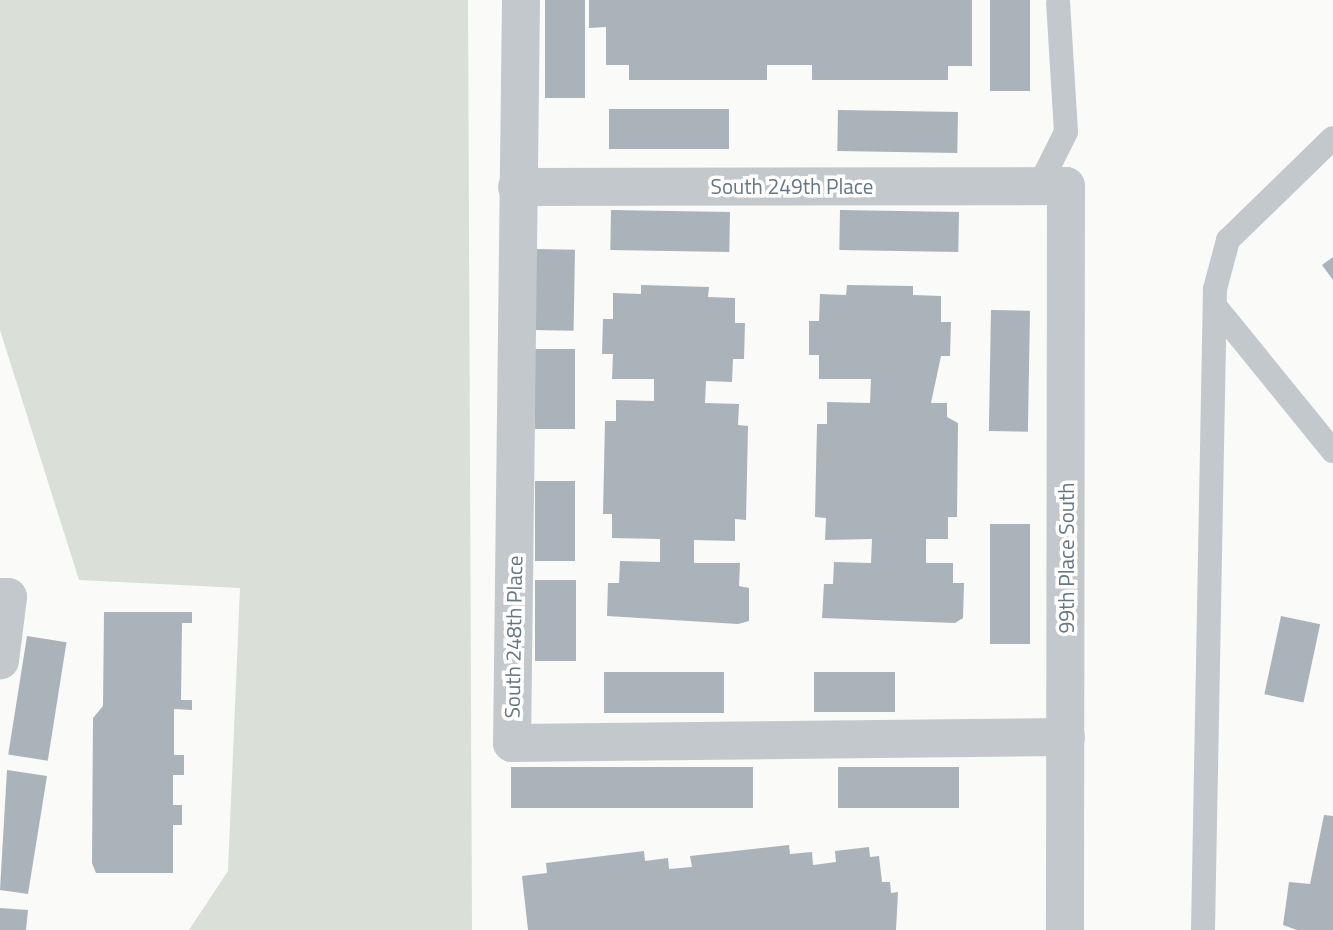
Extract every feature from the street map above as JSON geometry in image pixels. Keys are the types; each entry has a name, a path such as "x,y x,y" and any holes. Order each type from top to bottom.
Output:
{"street":[{"path":"517,187 521,0"},
{"name":"South 249th Place","path":"517,187 1053,186"},
{"name":"99th Place South","path":"1053,186 1066,737 1065,930"},
{"name":"South 248th Place","path":"517,187 512,743 1066,737"},
{"path":"0,597 8,597 0,660"}],"lane":[{"path":"1053,186 1066,132 1058,4"},
{"path":"1203,930 1215,306 1228,240 1333,138"},
{"path":"1215,306 1333,451"}],"shaded area":[{"path":"0,0 468,0 472,930 189,930 228,871 240,588 79,580 0,330"}],"building":[{"path":"545,0 585,0 585,98 545,98"},
{"path":"589,0 972,0 972,66 948,66 948,80 812,80 812,65 767,65 767,80 629,80 629,65 606,65 606,27 589,28"},
{"path":"990,0 1030,0 1030,91 990,91"},
{"path":"609,109 729,109 729,149 609,149"},
{"path":"838,110 958,112 957,153 837,151"},
{"path":"611,210 730,212 729,252 610,250"},
{"path":"840,210 959,212 958,252 839,250"},
{"path":"535,249 575,250 574,331 534,330"},
{"path":"1333,257 1333,280 1322,265"},
{"path":"641,285 709,287 708,297 735,298 735,323 745,323 744,359 733,359 732,382 706,381 705,403 739,404 738,425 748,426 746,520 735,519 735,541 694,540 694,563 740,563 739,586 749,588 749,621 738,624 607,616 608,583 619,583 620,561 660,562 660,539 612,538 612,514 603,514 605,421 616,421 616,400 654,401 654,379 612,379 613,354 602,354 603,319 613,319 613,293 641,294"},
{"path":"847,285 913,286 913,295 941,296 941,322 951,322 950,356 941,356 931,403 947,403 947,417 958,423 957,517 948,517 948,539 926,539 926,563 953,563 953,583 964,583 963,618 955,623 822,618 824,584 833,584 834,562 871,563 872,539 825,540 826,518 815,517 817,424 827,424 827,402 870,403 871,379 819,379 819,355 809,355 809,321 819,321 820,294 846,295"},
{"path":"991,310 1030,311 1028,432 989,431"},
{"path":"535,349 575,349 575,429 535,429"},
{"path":"535,481 575,481 575,561 535,561"},
{"path":"990,524 1030,524 1030,644 990,644"},
{"path":"535,580 576,580 576,661 535,661"},
{"path":"104,612 192,612 192,623 182,623 181,700 192,700 192,710 174,709 174,755 184,755 184,775 173,775 173,805 182,805 182,825 173,825 173,873 96,873 92,863 93,718 103,706"},
{"path":"1281,616 1320,624 1303,703 1264,694"},
{"path":"27,636 67,642 48,761 8,755"},
{"path":"604,672 724,672 724,713 604,713"},
{"path":"814,672 895,672 895,712 814,712"},
{"path":"511,767 753,767 753,808 511,808"},
{"path":"838,767 959,767 959,808 838,808"},
{"path":"7,770 47,776 28,894 0,890"},
{"path":"1324,815 1333,816 1333,930 1297,930 1283,925 1289,882 1310,884"},
{"path":"789,845 790,854 812,852 813,865 836,862 835,851 869,847 870,857 879,856 882,882 890,882 891,893 898,892 896,930 528,930 522,876 547,873 546,863 644,851 645,861 668,858 669,869 692,867 690,856"},
{"path":"0,908 28,910 26,930 0,930"}]}
